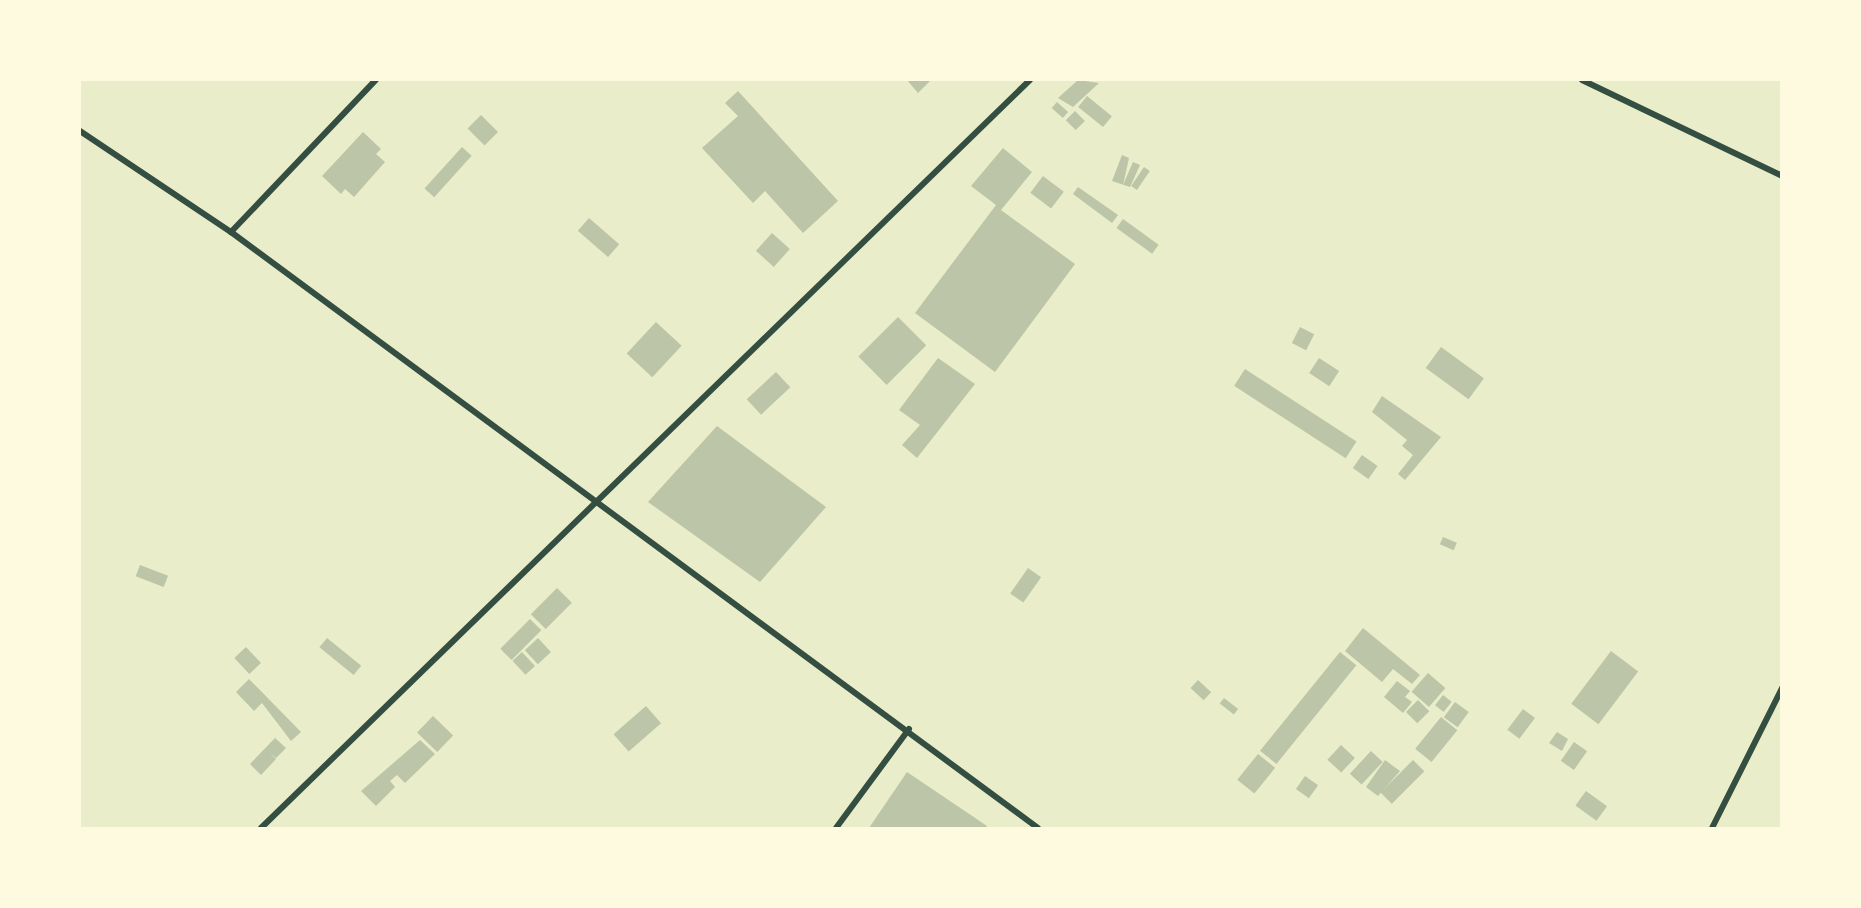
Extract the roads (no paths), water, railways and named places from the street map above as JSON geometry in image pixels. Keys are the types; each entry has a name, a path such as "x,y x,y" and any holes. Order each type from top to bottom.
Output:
{"street":[{"path":"231,232 376,80"},
{"path":"261,828 1030,80"},
{"path":"1582,80 1782,176"},
{"path":"80,131 231,232 600,500 909,729 1038,828"},
{"path":"1712,828 1782,688"},
{"path":"836,828 909,729"}]}
